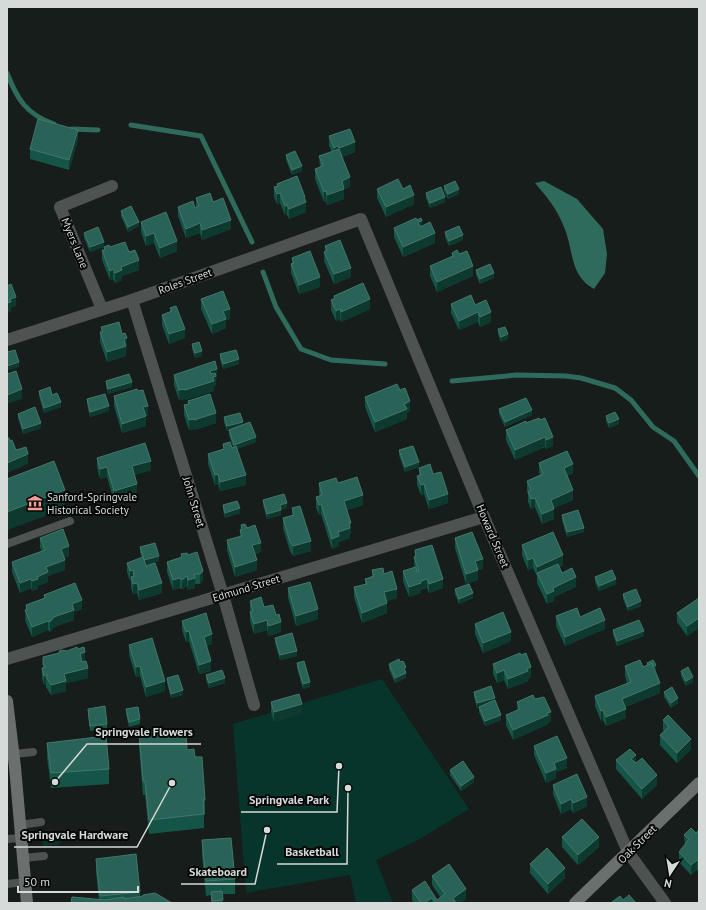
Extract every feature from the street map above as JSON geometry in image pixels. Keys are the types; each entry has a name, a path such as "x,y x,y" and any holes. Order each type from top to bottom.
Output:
{"main road":[{"path":"7,701 14,754 11,768 20,825 27,903"},
{"name":"Oak Street","path":"575,903 699,783"}],"street":[{"name":"Myers Lane","path":"102,309 60,206 112,186"},
{"name":"Roles Street","path":"7,340 132,300 361,219"},
{"name":"Howard Street","path":"361,219 484,517 628,852 665,903"},
{"name":"John Street","path":"132,300 223,595 254,705"},
{"name":"Edmund Street","path":"7,659 484,517"}],"lane":[{"path":"7,544 70,521"},
{"path":"14,754 33,752"},
{"path":"20,825 41,822"},
{"path":"7,839 21,838"},
{"path":"23,858 44,856"},
{"path":"7,884 25,882"}],"shaded area":[{"path":"544,181 577,199 603,229 607,254 605,273 594,289 580,277 573,261 567,236 558,214 544,193 535,183"},
{"path":"382,679 469,809 418,840 376,860 393,903 356,903 350,875 246,893 233,724"},
{"path":"59,833 60,844 43,846 42,835"}],"building":[{"path":"38,119 78,130 69,160 30,149"},
{"path":"350,129 355,142 339,148 338,146 334,148 329,136"},
{"path":"339,149 350,177 342,181 344,189 327,195 326,191 324,192 315,169 323,166 319,156"},
{"path":"295,151 302,166 292,170 286,155"},
{"path":"297,176 306,202 289,209 287,205 285,206 280,193 277,194 274,187 278,186 277,184"},
{"path":"398,179 403,189 410,185 414,195 386,207 377,189"},
{"path":"455,181 459,189 448,194 444,186"},
{"path":"441,187 445,197 430,203 426,193"},
{"path":"210,193 213,202 223,198 231,220 202,230 200,223 186,229 178,207 193,201 195,208 199,206 196,198"},
{"path":"131,206 139,222 128,227 121,211"},
{"path":"166,212 177,241 160,248 154,233 146,236 141,222"},
{"path":"416,218 417,220 421,218 422,221 418,222 420,227 430,222 435,233 403,247 394,228"},
{"path":"459,226 463,235 449,241 445,232"},
{"path":"98,227 104,242 90,247 84,233"},
{"path":"340,240 351,268 334,274 324,252 327,251 325,246"},
{"path":"125,242 129,252 135,250 139,260 121,267 122,270 115,273 113,269 110,271 102,250 105,250 104,247 109,245 110,247"},
{"path":"457,250 459,254 467,251 473,266 437,282 430,266 453,256 452,253"},
{"path":"310,251 320,277 299,285 291,264 294,263 292,258"},
{"path":"490,264 494,273 480,279 476,270"},
{"path":"363,283 370,299 341,312 340,309 336,311 331,300 335,298 334,296"},
{"path":"11,284 16,297 10,299 11,302 7,303 7,286"},
{"path":"223,291 230,309 223,311 226,319 212,324 201,299"},
{"path":"471,295 475,305 486,300 491,312 480,317 478,312 459,321 451,304"},
{"path":"176,306 185,329 169,334 162,315 172,311 170,308"},
{"path":"119,322 122,334 125,333 127,338 124,339 126,346 107,352 100,332 103,332 101,327"},
{"path":"505,327 508,334 501,337 498,329"},
{"path":"199,342 202,351 195,353 192,344"},
{"path":"15,350 19,362 7,366 7,352"},
{"path":"236,350 239,359 223,364 220,354"},
{"path":"215,361 217,369 210,371 211,374 215,373 216,376 213,377 214,381 185,390 179,390 174,375"},
{"path":"16,371 22,389 7,395 7,374"},
{"path":"129,374 132,382 108,389 106,381"},
{"path":"397,384 400,390 405,388 410,401 404,404 407,409 375,422 365,397"},
{"path":"50,387 52,395 57,393 61,402 44,408 39,391"},
{"path":"137,389 138,391 143,390 148,406 143,407 146,416 122,424 114,396"},
{"path":"105,394 109,406 90,412 87,399"},
{"path":"210,394 216,413 194,420 189,420 184,405 189,404 188,401"},
{"path":"526,398 532,410 505,422 499,409"},
{"path":"35,407 41,423 23,429 18,414"},
{"path":"615,412 619,419 609,423 606,416"},
{"path":"240,413 243,422 227,426 224,417"},
{"path":"539,418 540,420 545,418 553,437 546,440 545,437 515,450 506,430 526,421 526,423"},
{"path":"250,422 256,437 234,445 229,430"},
{"path":"7,438 9,438 10,441 12,440 16,450 26,447 28,454 7,463"},
{"path":"230,442 232,448 236,446 246,475 220,482 218,474 215,475 208,454 224,449 223,444"},
{"path":"145,443 151,461 132,466 137,484 114,491 107,467 100,469 97,458"},
{"path":"413,446 419,462 405,467 399,450"},
{"path":"567,451 573,464 564,468 573,490 551,500 554,509 542,514 535,498 531,499 528,492 531,490 527,481 543,474 539,463"},
{"path":"54,461 65,490 7,512 7,479"},
{"path":"430,464 433,474 441,472 448,494 429,500 424,484 421,485 417,476 421,475 419,468"},
{"path":"357,477 363,495 344,501 351,523 349,523 350,528 338,532 339,536 332,539 321,504 319,505 316,497 322,495 319,483 336,478 338,483"},
{"path":"284,494 287,503 280,505 281,510 267,514 263,500"},
{"path":"237,501 240,508 225,513 223,505"},
{"path":"300,506 311,541 293,546 290,542 283,518 294,515 292,508"},
{"path":"578,510 584,528 567,532 562,515"},
{"path":"245,524 247,528 255,525 261,543 252,545 257,560 235,567 227,540 242,536 240,530 242,529 241,525"},
{"path":"63,529 69,546 61,549 65,560 46,567 48,572 37,577 38,579 32,581 31,579 20,583 12,562 45,550 40,538"},
{"path":"472,532 483,559 475,561 478,570 466,574 455,538"},
{"path":"553,532 563,555 537,567 533,558 528,560 522,545"},
{"path":"155,543 159,556 144,560 140,547"},
{"path":"432,545 443,579 429,584 427,579 421,581 421,583 409,587 403,571 416,567 417,572 419,571 414,557 416,556 415,550"},
{"path":"197,552 203,571 200,574 194,574 195,578 188,580 187,576 182,580 180,578 173,580 167,562 182,557 181,554 187,553 188,555"},
{"path":"143,557 146,566 155,563 162,583 139,590 137,583 133,584 131,577 134,576 133,570 130,571 127,563"},
{"path":"558,564 562,573 572,568 576,577 553,588 554,591 547,594 537,573"},
{"path":"383,568 384,574 392,571 397,589 384,592 387,603 362,613 354,587 367,584 365,579 374,576 372,570"},
{"path":"612,570 616,579 599,586 595,577"},
{"path":"310,582 318,609 296,616 288,588"},
{"path":"75,583 82,600 72,604 74,610 54,617 50,622 48,621 32,627 25,610 27,609 26,605 45,598 44,595"},
{"path":"469,584 473,593 459,599 455,589"},
{"path":"636,589 641,601 628,607 623,594"},
{"path":"261,597 264,607 273,605 276,615 279,614 281,622 268,626 267,620 254,624 250,612 253,611 250,601"},
{"path":"699,598 699,618 687,626 677,613"},
{"path":"577,608 580,617 600,608 605,620 565,637 556,616"},
{"path":"503,612 511,632 483,643 475,624"},
{"path":"206,613 212,634 204,637 211,661 199,665 189,631 186,632 182,621"},
{"path":"639,620 644,631 617,641 613,630"},
{"path":"292,633 297,651 280,655 275,638"},
{"path":"152,638 165,681 146,687 140,666 136,667 129,645"},
{"path":"77,647 78,649 84,647 85,652 80,654 82,662 86,661 88,668 64,674 66,681 51,685 46,677 48,674 44,676 42,668 46,667 43,665 43,657 59,653 60,650 67,651"},
{"path":"520,653 521,655 526,653 531,667 527,669 528,671 508,679 504,670 497,673 493,664"},
{"path":"399,659 400,662 403,661 406,667 404,668 406,673 395,678 389,664"},
{"path":"640,660 643,667 652,663 660,683 622,699 626,709 606,717 603,710 601,711 595,696 631,682 625,666"},
{"path":"653,660 656,665 653,667 652,663 648,665 647,663"},
{"path":"304,661 310,682 303,684 297,663"},
{"path":"688,667 693,677 686,681 681,671"},
{"path":"222,670 225,678 209,683 206,675"},
{"path":"178,675 183,690 171,694 167,678"},
{"path":"491,686 495,698 477,703 474,692"},
{"path":"672,687 678,698 671,703 664,692"},
{"path":"299,694 302,704 274,712 271,702"},
{"path":"533,695 535,699 544,697 551,712 547,713 548,715 513,730 506,715 520,709 517,702"},
{"path":"495,700 501,715 485,721 479,707"},
{"path":"105,706 107,724 90,726 88,709"},
{"path":"138,707 140,719 129,722 126,709"},
{"path":"668,715 691,739 677,753 660,735 669,727 663,720"},
{"path":"178,729 178,733 186,733 187,750 194,749 195,757 202,757 205,800 203,800 204,814 149,820 145,781 143,781 139,732"},
{"path":"106,736 109,769 51,773 47,743"},
{"path":"557,736 567,758 554,763 556,769 546,773 534,746"},
{"path":"630,749 636,755 631,759 636,763 642,758 657,775 642,789 616,760"},
{"path":"463,761 474,777 461,786 450,770"},
{"path":"577,774 587,797 573,803 571,799 561,804 553,785"},
{"path":"582,819 599,837 578,855 562,837"},
{"path":"691,828 696,833 699,830 699,862 697,860 691,865 679,852 689,839 684,835"},
{"path":"231,838 235,879 206,881 202,840"},
{"path":"547,848 565,868 548,884 530,864"},
{"path":"136,854 140,892 100,896 96,859"},
{"path":"449,864 466,889 453,898 456,903 436,903 432,898 424,903 421,903 412,890 425,881 437,900 445,894 432,876"},
{"path":"222,891 223,900 212,901 211,892"},
{"path":"155,893 172,903 71,903 72,897 105,900 124,897 124,899"},
{"path":"629,895 636,903 612,902 620,896 623,900"}],"waterway":[{"path":"7,73 19,98 29,110 44,120 54,124"},
{"path":"131,125 201,136 252,242"},
{"path":"71,129 98,130"},
{"path":"263,272 276,307 301,349 331,360 385,364"},
{"path":"452,381 517,375 566,376 581,378 615,388 631,400 653,427 674,441 699,476"}],"place":[{"name":"Sanford-Springvale Historical Society","path":"35,503"},
{"name":"Springvale Park","path":"339,766"},
{"name":"Springvale Flowers","path":"55,782"},
{"name":"Springvale Hardware","path":"172,783"},
{"name":"Basketball","path":"348,788"},
{"name":"Skateboard","path":"267,830"}]}
